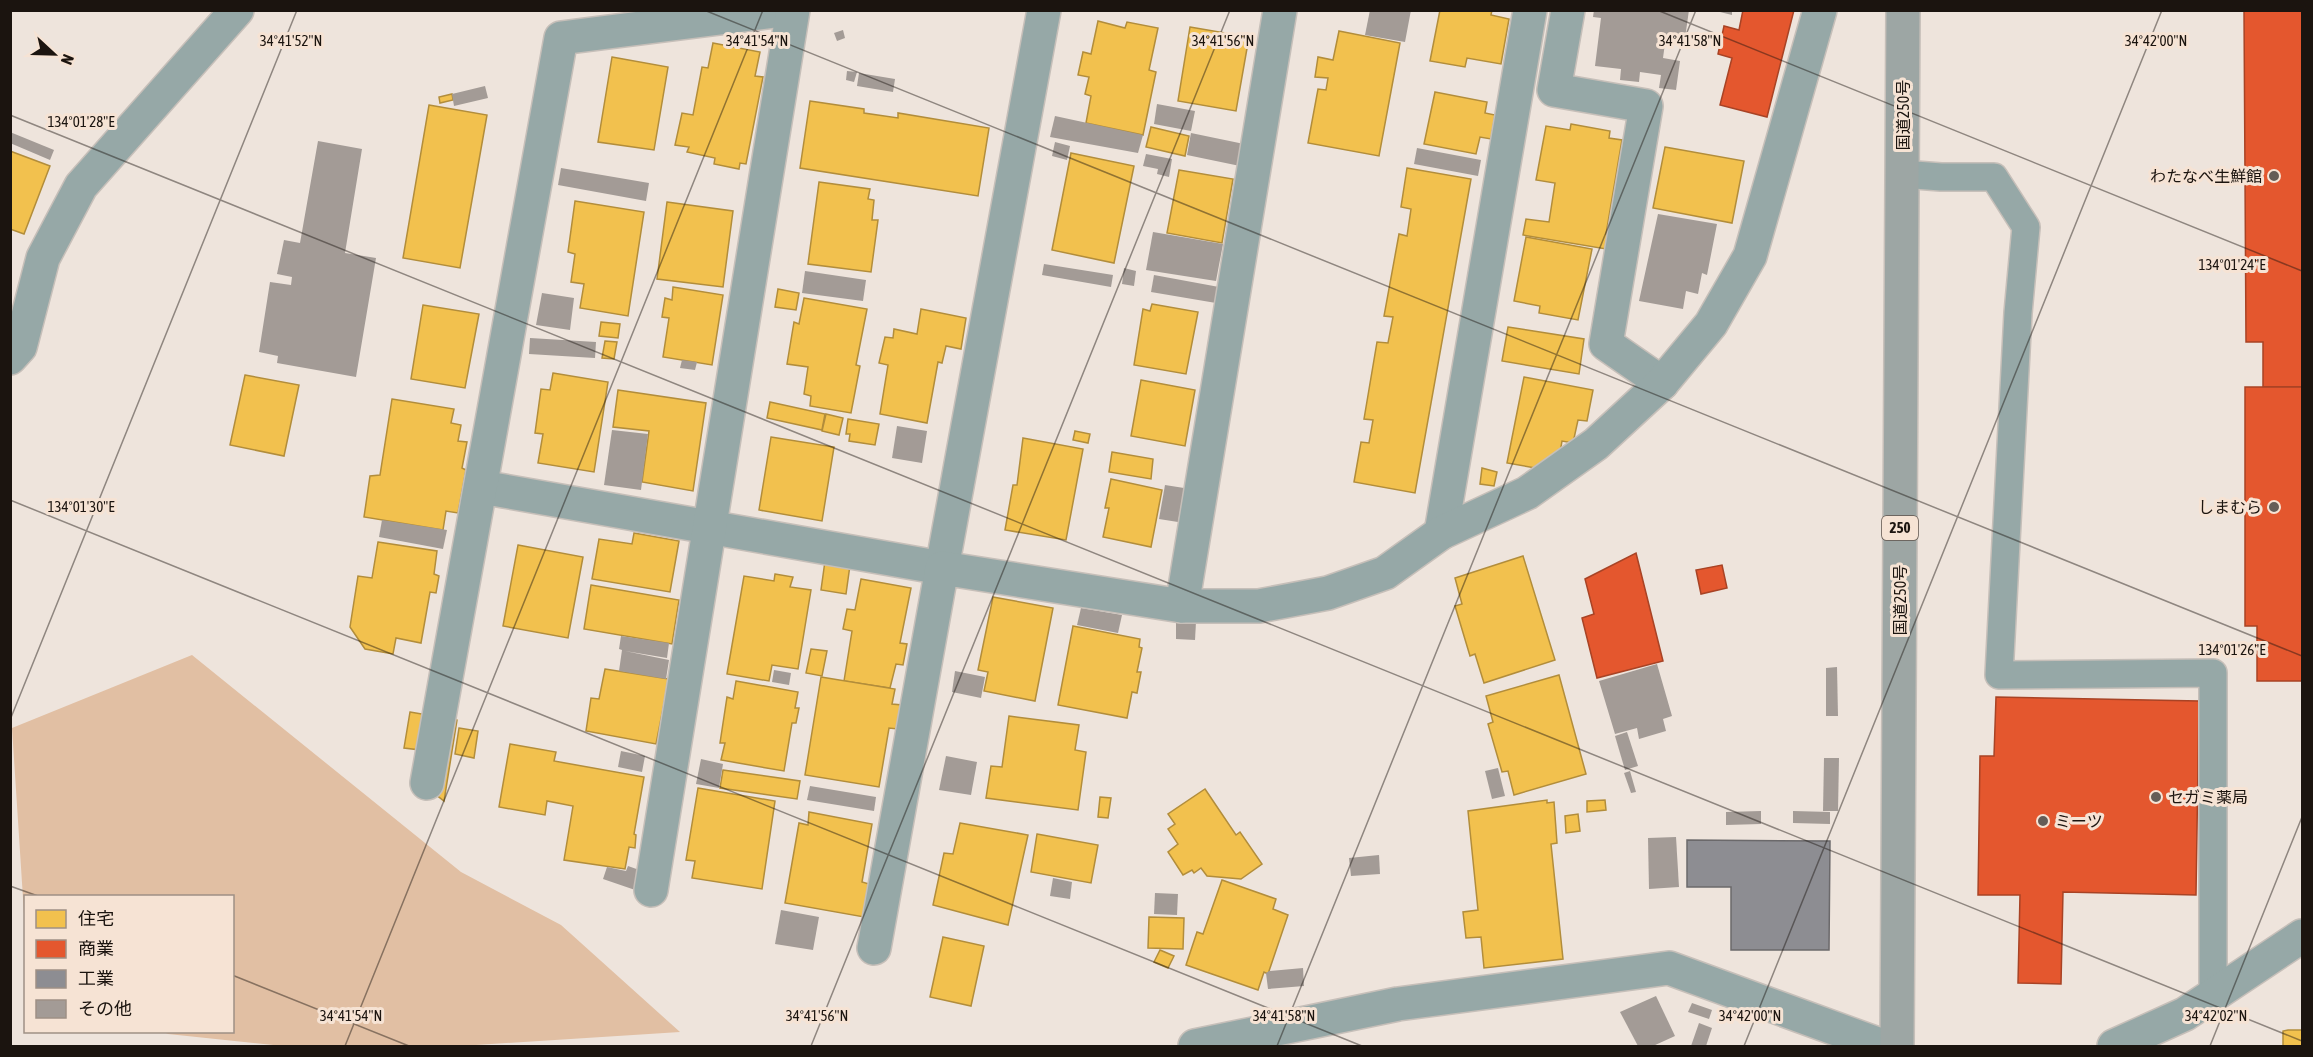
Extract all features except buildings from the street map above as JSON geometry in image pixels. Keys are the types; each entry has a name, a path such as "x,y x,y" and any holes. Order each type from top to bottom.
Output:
{"highway":[{"name":"国道250号","path":"1897,1047 1903,10"}],"street":[{"path":"10,358 20,347 43,258 81,186 237,10"},
{"path":"428,783 561,38 783,10"},
{"path":"651,890 793,10"},
{"path":"874,948 1044,10"},
{"path":"1182,606 1280,10"},
{"path":"1441,533 1530,10"},
{"path":"1568,10 1554,90 1646,106 1606,344 1662,383"},
{"path":"481,487 942,568 1182,606 1259,606 1328,593 1384,573 1441,533 1527,493 1596,444 1662,383 1711,324 1750,256 1820,10"},
{"path":"2114,1047 2185,1014 2302,936"},
{"path":"1195,1047 1398,1004 1669,968 1883,1047"}],"lane":[{"path":"1902,174 1994,177 2026,227 2018,313 2000,675 2213,673 2213,996"}],"shaded area":[{"path":"192,655 461,872 561,925 680,1032 461,1046 283,1046 168,1034 166,1033 234,1033 234,895 24,895 24,914 12,728"}],"place":[{"name":"わたなべ生鮮館","path":"2274,176"},
{"name":"しまむら","path":"2274,507"},
{"name":"セガミ薬局","path":"2156,797"},
{"name":"ミーツ","path":"2043,821"}]}
